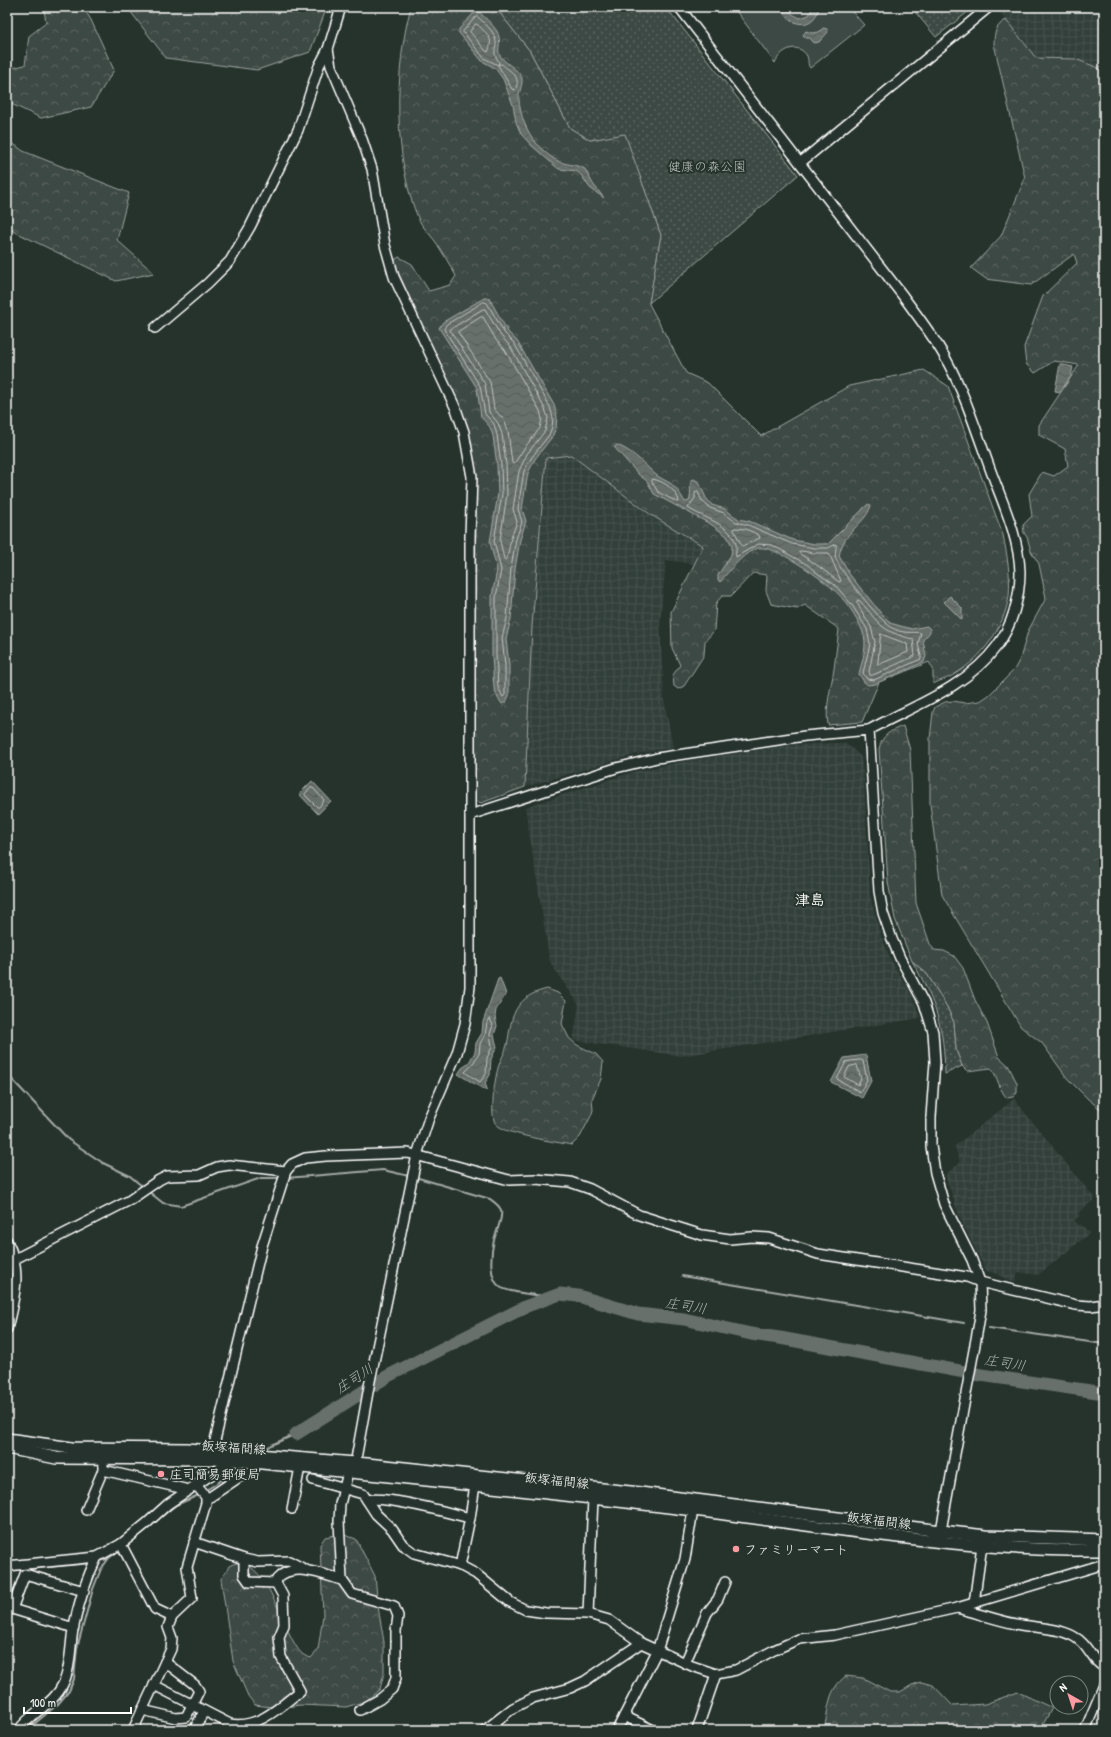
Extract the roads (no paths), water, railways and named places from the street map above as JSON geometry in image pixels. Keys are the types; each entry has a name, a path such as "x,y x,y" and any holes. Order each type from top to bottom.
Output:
{"main road":[{"name":"飯塚福間線","path":"7,1439 72,1448 152,1448 352,1469 647,1494 940,1536 982,1545 1104,1550"},
{"name":"飯塚福間線","path":"7,1448 56,1458 103,1465 212,1454 233,1460 300,1467 352,1469 475,1486 940,1536 1104,1540"}],"street":[{"path":"155,328 208,283 230,261 250,227 298,130 319,66 328,49 341,7"},
{"path":"470,815 616,768 657,758 805,736 872,729 955,685 979,667 998,645 1011,620 1018,597 1020,573 1017,545 1008,514 961,391 935,340 903,296 679,7"},
{"path":"800,163 989,7"},
{"path":"328,49 331,66 362,140 372,169 385,245 394,277 456,409 464,432 472,477 470,987 465,1024 449,1075 430,1118 417,1155 352,1469 344,1488 338,1521 342,1580 352,1594 394,1606 398,1616 396,1631 396,1678 392,1690 380,1699 360,1710"},
{"path":"872,729 879,891 883,913 900,958 924,1003 933,1032 936,1062 931,1117 931,1146 935,1173 944,1204 972,1260 980,1282 981,1310 940,1536"},
{"path":"212,1454 262,1246 286,1171 292,1164 305,1158 386,1154 417,1155 508,1180 535,1179 570,1182 590,1189 639,1215 707,1236 730,1239 752,1237 769,1238 818,1254 967,1277 980,1282 1076,1305 1091,1306 1104,1304"},
{"path":"11,1260 130,1200 167,1176 198,1175 217,1167 229,1166 286,1171"},
{"path":"7,1241 17,1282 7,1329"},
{"path":"7,1566 97,1556 121,1544 168,1504 233,1460"},
{"path":"86,1510 103,1465 192,1488 206,1497 210,1497 238,1478 251,1473 254,1470 254,1462"},
{"path":"292,1509 300,1467"},
{"path":"313,1480 363,1494 376,1514 392,1529 403,1544 414,1553 460,1566 476,1574 510,1602 526,1610 546,1613 588,1614 609,1620 641,1643 685,1663 716,1674 736,1670 780,1647 799,1639 835,1636 957,1608 1104,1564"},
{"path":"460,1566 475,1486"},
{"path":"133,1730 171,1649 172,1638 168,1627 172,1617 194,1602 187,1567 206,1503 206,1497"},
{"path":"367,1500 373,1498 470,1518"},
{"path":"588,1614 592,1498"},
{"path":"617,1730 657,1651 685,1559 693,1510"},
{"path":"194,1542 244,1559 258,1562 289,1561 309,1572"},
{"path":"121,1544 155,1609 172,1617"},
{"path":"974,1603 982,1545"},
{"path":"1091,1550 1091,1567"},
{"path":"19,1730 31,1716 60,1692 68,1667 74,1628 84,1590 97,1556"},
{"path":"244,1559 244,1575 249,1582 276,1583"},
{"path":"276,1583 277,1579 285,1572 309,1572 342,1580"},
{"path":"74,1628 12,1609 25,1574 84,1590"},
{"path":"685,1663 707,1613 718,1599 725,1582"},
{"path":"154,1685 192,1706 235,1725 257,1722 268,1716 300,1691 281,1657 278,1637 284,1625 283,1596 276,1583"},
{"path":"957,1608 1015,1624 1060,1631 1073,1636 1085,1644 1097,1663 1104,1668"},
{"path":"485,1730 513,1708 533,1698 570,1688 585,1681 641,1643"},
{"path":"142,1710 176,1718 186,1717 192,1706 199,1691 195,1685 165,1662"},
{"path":"697,1730 716,1674"},
{"path":"1085,1730 1104,1685"},
{"path":"194,1730 204,1711"},
{"path":"624,1716 653,1730"}],"water":[{"path":"781,7 786,7 792,14 800,18 809,15 813,7 819,8 812,20 801,24 789,19"},
{"path":"478,11 498,33 499,52 501,57 521,76 522,81 519,97 520,109 526,126 535,142 548,155 556,160 585,169 593,184 604,198 590,188 581,175 576,171 559,169 555,166 521,134 516,122 513,105 503,79 495,68 482,61 459,33 459,29 475,12"},
{"path":"823,28 827,29 828,32 819,42 814,43 810,38 806,38 803,35 806,31 812,33 819,32"},
{"path":"484,298 489,298 508,332 517,341 554,405 557,417 556,428 552,437 535,459 528,473 522,509 526,521 520,540 515,569 511,619 506,639 509,664 509,696 506,702 502,704 494,688 492,655 492,596 497,570 490,542 498,494 497,465 493,436 490,427 481,417 477,388 439,328 443,322"},
{"path":"1060,364 1073,367 1071,376 1060,392 1055,391"},
{"path":"617,445 633,454 656,475 670,483 679,492 685,502 689,501 691,480 694,479 699,482 706,498 712,505 725,509 738,519 749,521 793,540 815,544 828,544 868,504 871,506 864,519 845,540 839,556 850,575 884,617 893,624 912,629 927,626 930,629 930,632 923,640 926,656 924,662 875,684 868,685 859,674 865,646 864,635 849,607 826,583 786,556 775,551 766,548 759,548 748,553 720,582 718,580 718,575 731,555 732,546 727,536 712,525 654,494 647,481 639,475 614,447"},
{"path":"950,596 962,608 962,620 944,602"},
{"path":"312,781 331,801 318,814 299,794"},
{"path":"500,978 506,994 496,1010 495,1017 497,1026 494,1035 497,1047 491,1059 490,1075 485,1083 487,1089 485,1090 458,1074 462,1068 468,1064 475,1052 476,1043 482,1033 483,1022 498,979"},
{"path":"866,1055 871,1081 862,1098 831,1082 844,1058"}],"waterway":[{"path":"7,1074 69,1140 103,1163 130,1176 143,1187"},
{"path":"286,1178 383,1170 409,1176"},
{"path":"415,1177 490,1199 496,1204 501,1210 500,1222 494,1240 491,1258 492,1272 496,1283 500,1287 510,1291 551,1297"},
{"path":"148,1191 163,1203 181,1206 261,1178 280,1178"},
{"path":"682,1276 964,1323"},
{"name":"庄司川","path":"296,1434 388,1376 527,1306 560,1294 578,1296 638,1314 684,1319 751,1334 981,1375 1104,1393"},
{"path":"989,1328 1104,1344"},
{"path":"262,1451 271,1445 296,1434"},
{"path":"205,1491 244,1465"},
{"path":"152,1524 176,1505 201,1494"},
{"path":"27,1730 58,1704 69,1691 74,1679 77,1648 93,1589 101,1569 109,1558 121,1549"},
{"path":"99,1561 108,1559"},
{"path":"7,1571 91,1563"}],"place":[{"name":"庄司簡易郵便局","path":"161,1474"},
{"name":"ファミリーマート","path":"736,1549"}],"district":[{"name":"津島","path":"810,899"}],"park label":[{"name":"健康の森公園","path":"707,166"}]}
